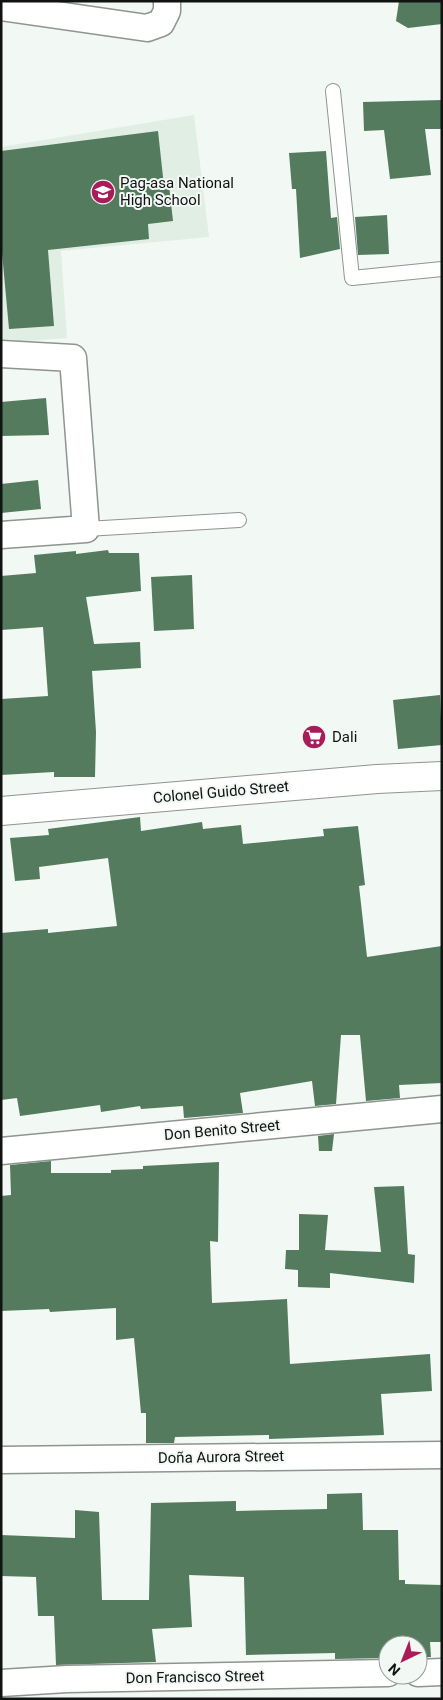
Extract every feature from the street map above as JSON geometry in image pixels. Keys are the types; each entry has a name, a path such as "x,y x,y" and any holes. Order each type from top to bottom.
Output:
{"street":[{"path":"1,7 147,28 164,12"},
{"path":"1,354 73,358 86,529 1,535"},
{"name":"Colonel Guido Street","path":"1,811 377,779 442,776"},
{"name":"Don Benito Street","path":"1,1151 442,1109"},
{"name":"Doña Aurora Street","path":"1,1460 442,1455"},
{"path":"428,1673 442,1672"},
{"name":"Don Francisco Street","path":"1,1683 66,1679 378,1673"}],"lane":[{"path":"333,91 352,278 442,269"},
{"path":"86,529 239,520"}],"shaded area":[{"name":"Pag-asa National High School","path":"194,115 209,237 61,251 67,338 1,343 1,147"}],"building":[{"path":"399,1 442,1 442,24 408,28 396,21"},
{"path":"442,100 442,129 425,129 431,175 390,179 384,130 364,131 363,102"},
{"name":"Pag-asa National High School","path":"158,131 164,186 169,185 173,221 148,224 149,239 48,250 54,326 9,329 1,242 1,151"},
{"path":"326,151 331,218 337,217 340,249 300,258 296,189 292,189 289,153"},
{"path":"387,215 389,254 358,255 355,217"},
{"path":"46,398 49,435 1,436 1,402"},
{"path":"38,480 41,509 1,513 1,484"},
{"path":"108,550 109,553 139,553 141,591 86,597 94,644 140,642 141,668 92,671 96,732 95,777 54,777 54,772 1,775 1,699 48,696 43,627 1,630 1,576 36,573 34,555 76,551 76,554"},
{"path":"192,575 194,629 154,631 151,577"},
{"path":"440,695 442,745 398,749 393,700"},
{"path":"140,817 141,831 202,822 203,829 241,825 243,844 324,836 323,829 358,826 365,885 359,886 367,957 442,946 442,1083 399,1085 400,1098 366,1101 360,1035 341,1035 336,1104 315,1106 312,1081 240,1093 243,1113 184,1118 183,1106 141,1109 140,1106 101,1112 100,1105 20,1116 17,1098 1,1100 1,933 48,929 48,933 117,926 108,858 39,867 40,879 15,881 10,838 49,835 48,829"},
{"path":"334,1134 332,1151 319,1151 318,1136"},
{"path":"51,1161 51,1173 111,1173 111,1170 143,1169 143,1166 219,1162 218,1242 210,1241 212,1303 287,1299 290,1364 430,1354 432,1391 381,1394 384,1435 269,1439 269,1435 175,1437 174,1443 146,1443 146,1413 141,1413 134,1338 116,1340 116,1308 50,1312 49,1309 1,1311 1,1196 11,1195 10,1165"},
{"path":"404,1186 408,1254 415,1255 414,1283 330,1273 330,1288 298,1287 298,1270 285,1269 286,1250 299,1250 299,1214 328,1215 325,1250 381,1252 374,1187"},
{"path":"362,1493 363,1530 398,1530 399,1580 405,1580 405,1584 442,1585 442,1642 430,1642 431,1657 428,1657 428,1635 378,1635 378,1658 335,1659 335,1653 246,1655 244,1577 189,1575 192,1627 152,1629 156,1662 56,1665 54,1616 38,1616 36,1577 1,1576 1,1535 75,1538 75,1510 99,1512 102,1600 149,1600 151,1503 236,1501 236,1511 327,1509 327,1494"}],"place":[{"name":"Pag-asa National High School","path":"103,192"},
{"name":"Dali","path":"314,737"}]}
